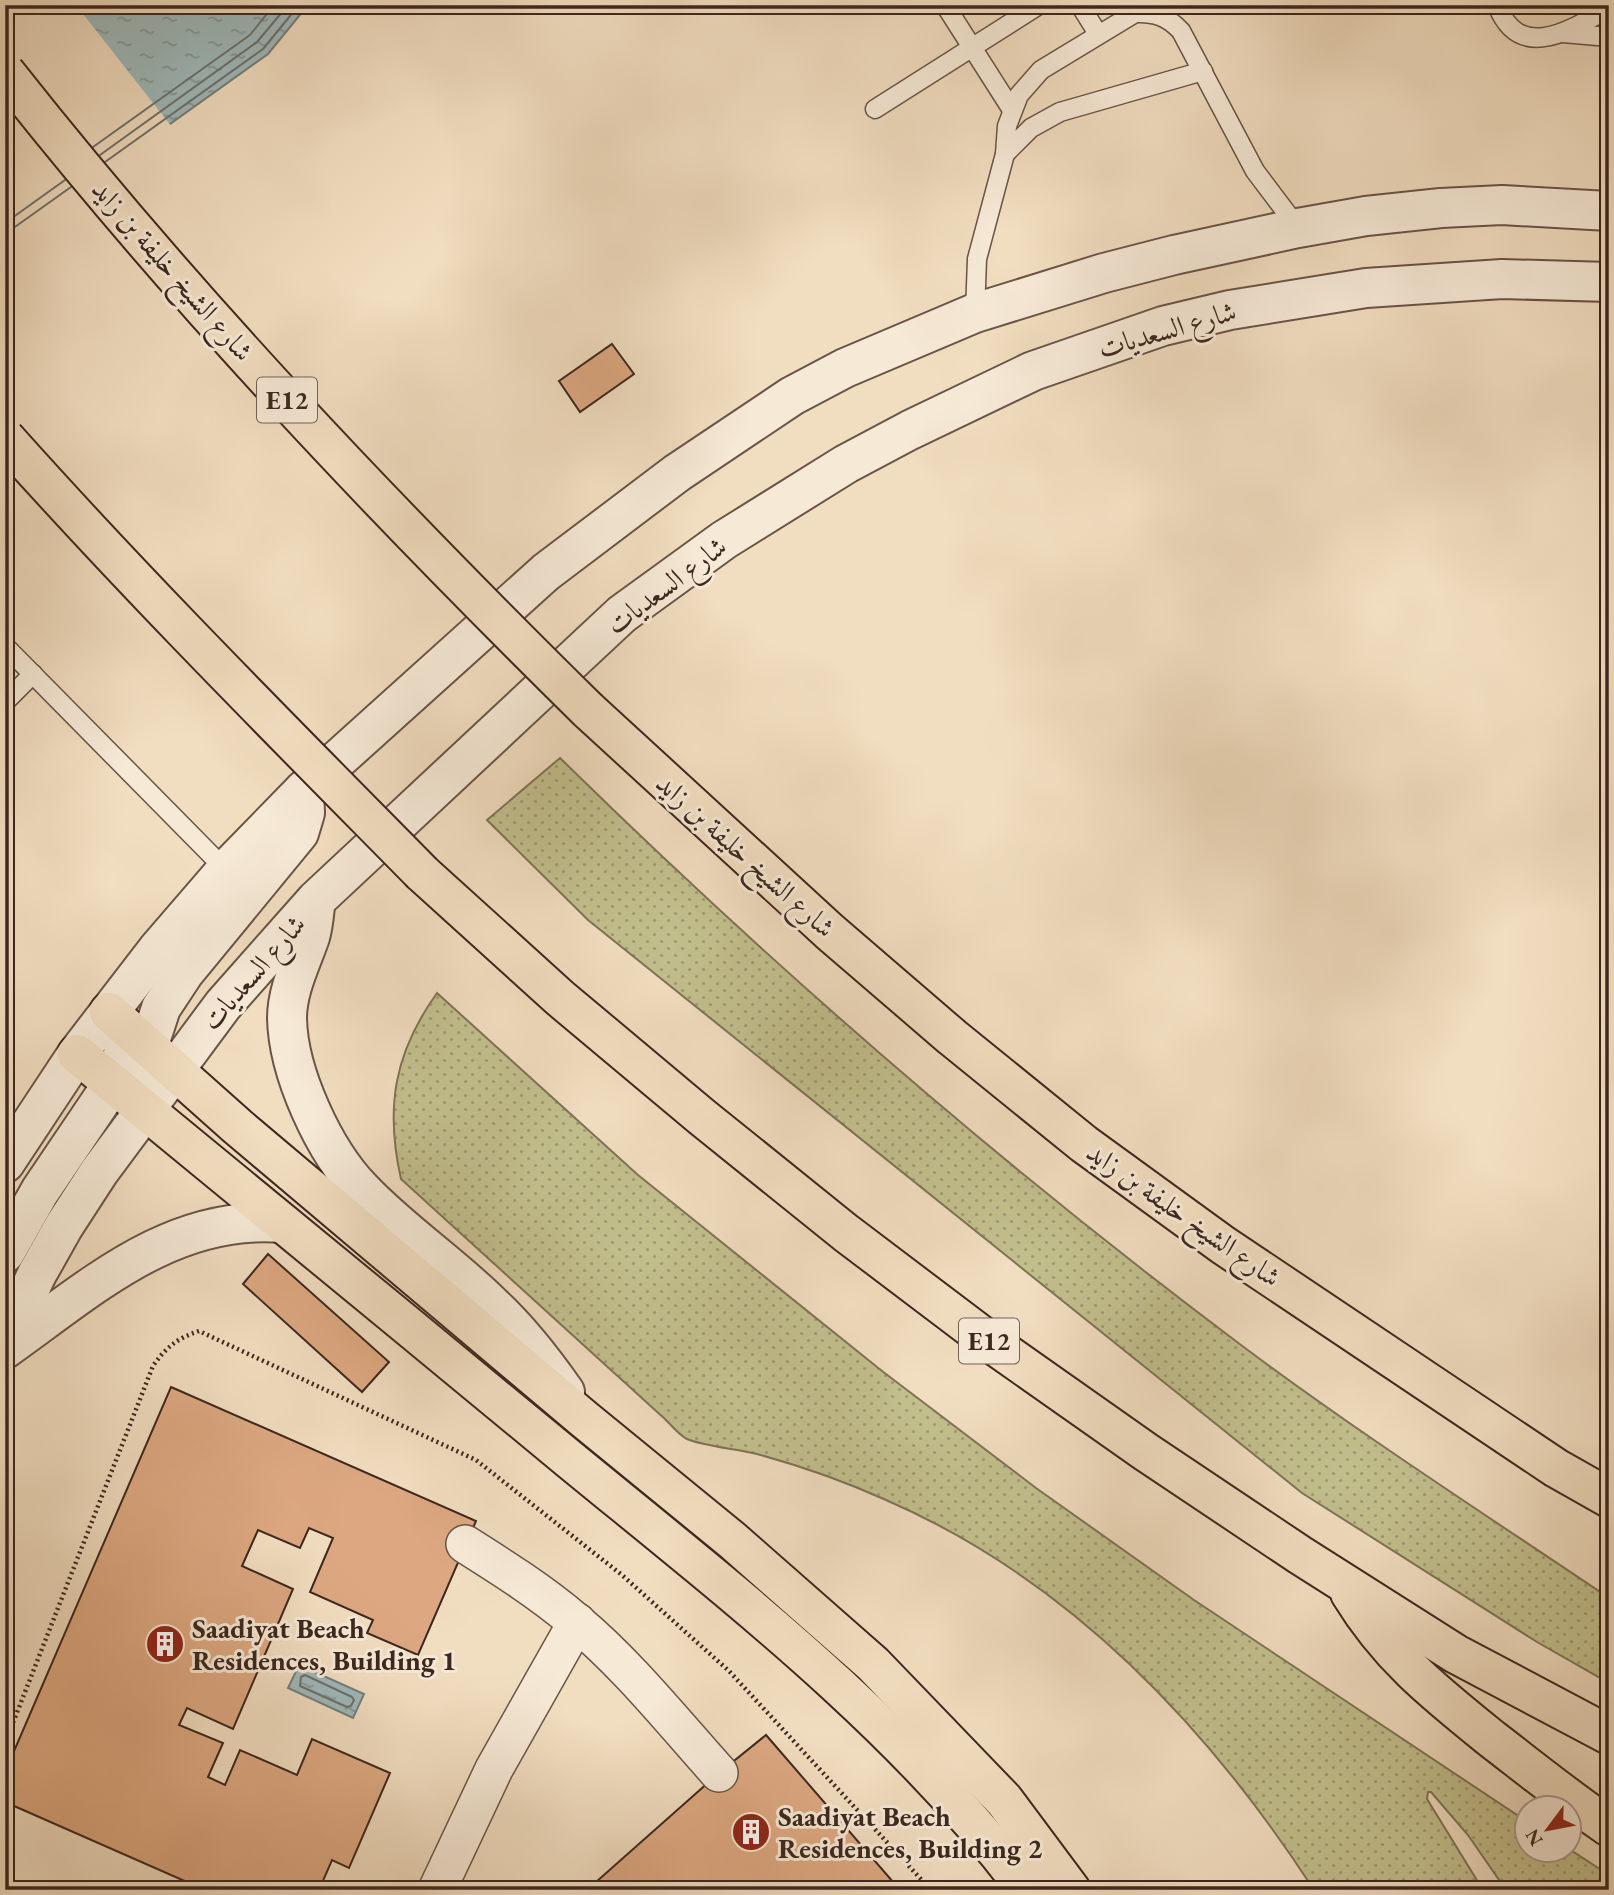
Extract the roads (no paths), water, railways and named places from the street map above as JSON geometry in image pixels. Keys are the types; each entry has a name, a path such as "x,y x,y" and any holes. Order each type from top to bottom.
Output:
{"highway":[{"name":"شارع الشيخ خليفة بن زايد","path":"5,72 119,211 347,466 588,710 830,932 1084,1144 1223,1245 1556,1468 1609,1498"},
{"name":"E12","path":"5,438 211,660 422,873 560,998 702,1117 846,1233 994,1345 1146,1452 1343,1583 1456,1654 1609,1735"},
{"path":"109,1012 160,1059 584,1419 732,1540 873,1664 1003,1800 1072,1890"},
{"path":"77,1054 801,1652 915,1760 1027,1890"},
{"path":"1556,1468 1609,1466"},
{"path":"1343,1583 1367,1622 1412,1672 1569,1800 1609,1827"}],"street":[{"path":"5,1163 77,1054 157,950 226,870 304,790 546,572 677,473 747,425 834,374 975,313 1104,273 1298,228 1366,216 1502,205 1609,211"},
{"name":"شارع السعديات","path":"5,1342 37,1274 64,1226 144,1109 160,1059 223,1005 316,900 622,614 724,540 846,464 935,418 1033,371 1163,326 1230,310 1339,291 1502,279 1609,282"},
{"path":"160,1059 162,1009 184,973 299,833 305,813 304,790"},
{"path":"316,900 311,934 291,989 287,1015 294,1068 306,1101 359,1188 494,1307 556,1380 584,1419"},
{"path":"5,1253 40,1191 120,1071 124,1056 123,1041 109,1012"},
{"path":"5,1349 106,1276 152,1249 213,1227 260,1221 282,1223"},
{"path":"465,1544 514,1575 577,1622 637,1682 719,1773"},
{"path":"437,1890 494,1769 577,1622"}],"lane":[{"path":"945,5 1012,110"},
{"path":"875,109 1038,5"},
{"path":"1080,5 1098,34"},
{"path":"1497,5 1501,16 1513,29 1528,37 1547,39 1609,8"},
{"path":"975,313 977,259 1005,154 1007,126 1019,95 1041,70 1135,13 1148,12 1160,16 1172,22 1181,32 1255,171 1298,228"},
{"path":"1563,33 1609,37"},
{"path":"1005,154 1031,128 1060,111 1203,71"},
{"path":"5,646 226,870"},
{"path":"5,702 33,674"}],"water":[{"path":"5,5 308,5 268,54 5,242"},
{"path":"299,1665 364,1694 353,1718 288,1688"}],"place":[{"name":"Saadiyat Beach Residences, Building 1","path":"165,1644"},
{"name":"Saadiyat Beach Residences, Building 2","path":"751,1832"}]}
